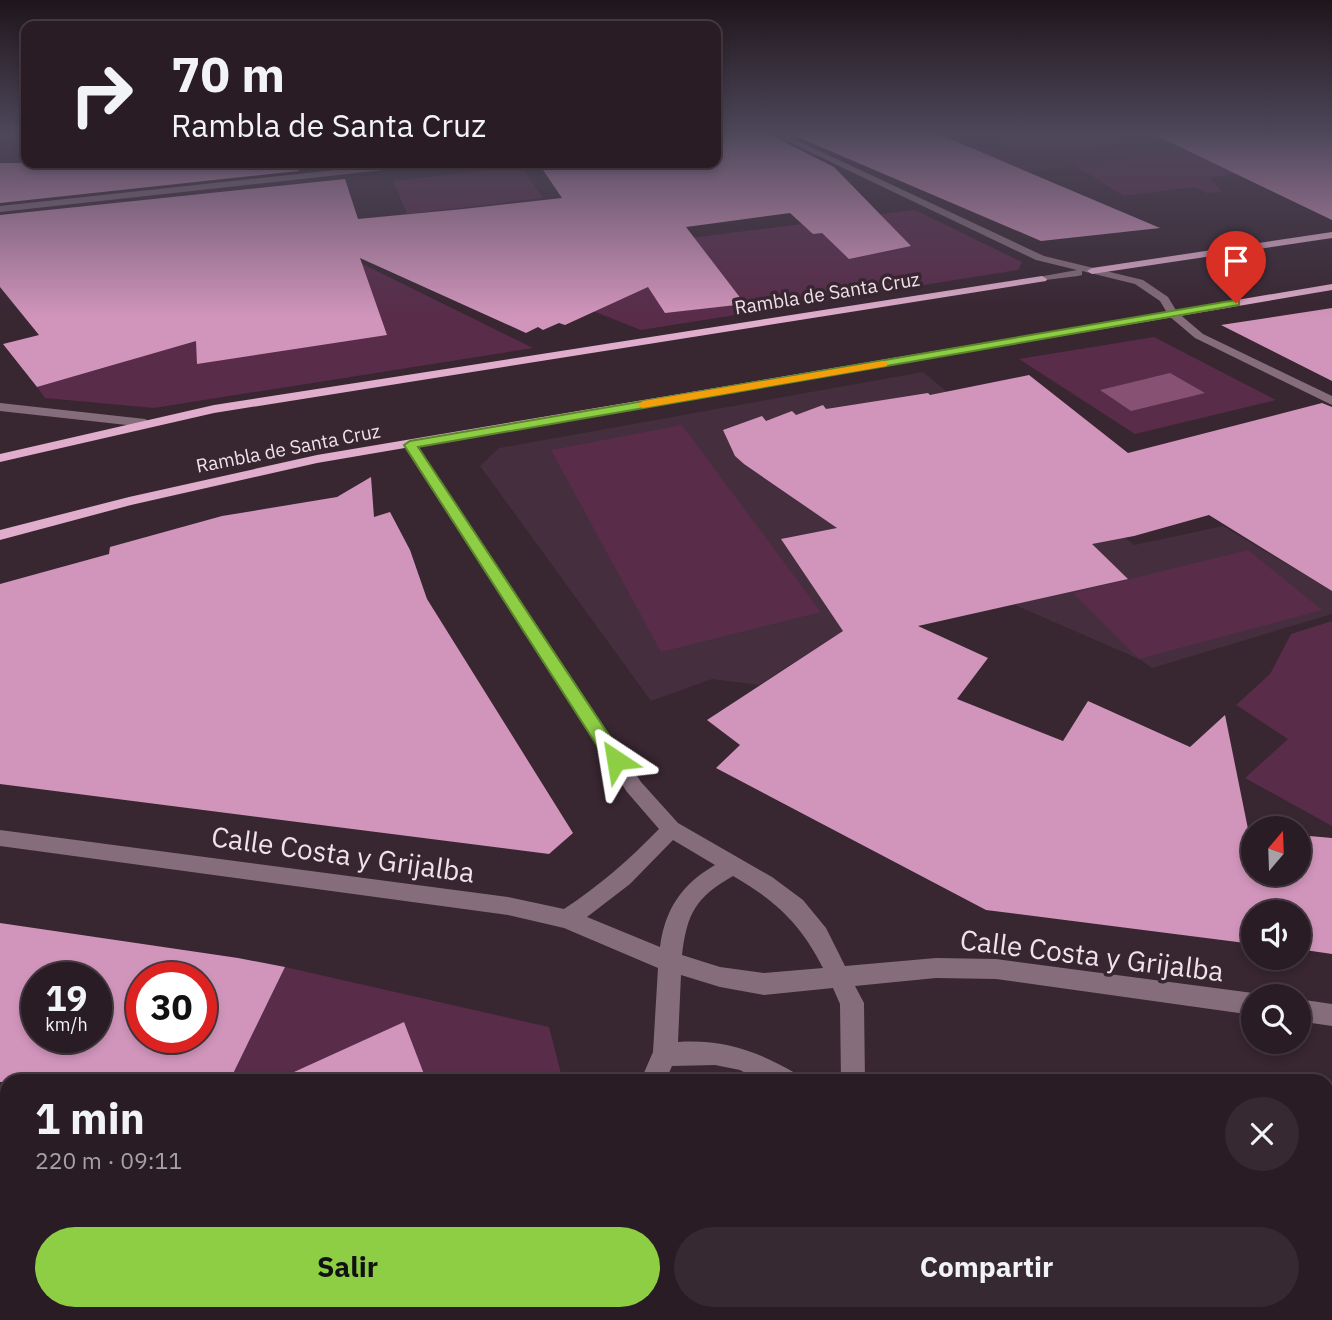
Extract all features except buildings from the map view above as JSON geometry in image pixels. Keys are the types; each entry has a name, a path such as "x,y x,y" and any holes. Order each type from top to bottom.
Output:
{"main road":[{"name":"Rambla de Santa Cruz","path":"1092,271 1332,235"},
{"name":"Rambla de Santa Cruz","path":"0,458 214,409 1042,279"},
{"name":"Rambla de Santa Cruz","path":"0,534 287,465 1332,287"}],"street":[{"path":"0,209 132,195"},
{"path":"905,195 1040,258 1131,279 1153,289 1164,299 1173,314 1199,336 1332,401"},
{"name":"Rambla de Santa Cruz","path":"1042,279 1092,271"},
{"path":"0,407 145,423"},
{"path":"410,445 622,769 671,829 764,883 796,907 818,934 852,1003 853,1074"},
{"path":"567,919 628,874 671,829"},
{"name":"Calle Costa y Grijalba","path":"0,838 508,906 567,919 670,962 720,977 764,985 936,968 996,969 1241,1002"},
{"path":"656,1074 665,1055 670,1006 670,962 677,924 686,901 709,879 732,866"},
{"path":"1311,1012 1332,1015"},
{"path":"665,1055 711,1051 753,1062 773,1074"}],"shaded area":[{"path":"399,195 541,195 543,198 407,214"},
{"path":"249,208 533,348 154,408 45,398 37,387 128,361"},
{"path":"915,210 1022,262 1018,270 641,330 565,300 497,262"},
{"path":"1154,337 1276,400 1135,434 1019,359"},
{"path":"923,372 1134,545 1223,526 1332,591 1332,614 1152,668 1139,659 1015,605 960,616 879,608 759,685 712,679 651,701 480,466 499,448"},
{"path":"1170,373 1205,393 1131,411 1100,390"},
{"path":"682,425 821,612 661,652 551,450"},
{"path":"1248,550 1322,610 1139,659 1073,593"},
{"path":"1332,621 1332,826 1245,778 1288,739 1236,705 1270,674 1291,634"},
{"path":"285,967 549,1027 561,1074 233,1074"}],"slow traffic":[{"path":"643,405 883,364"}],"route":[{"path":"616,760 410,445 1236,303"}]}
